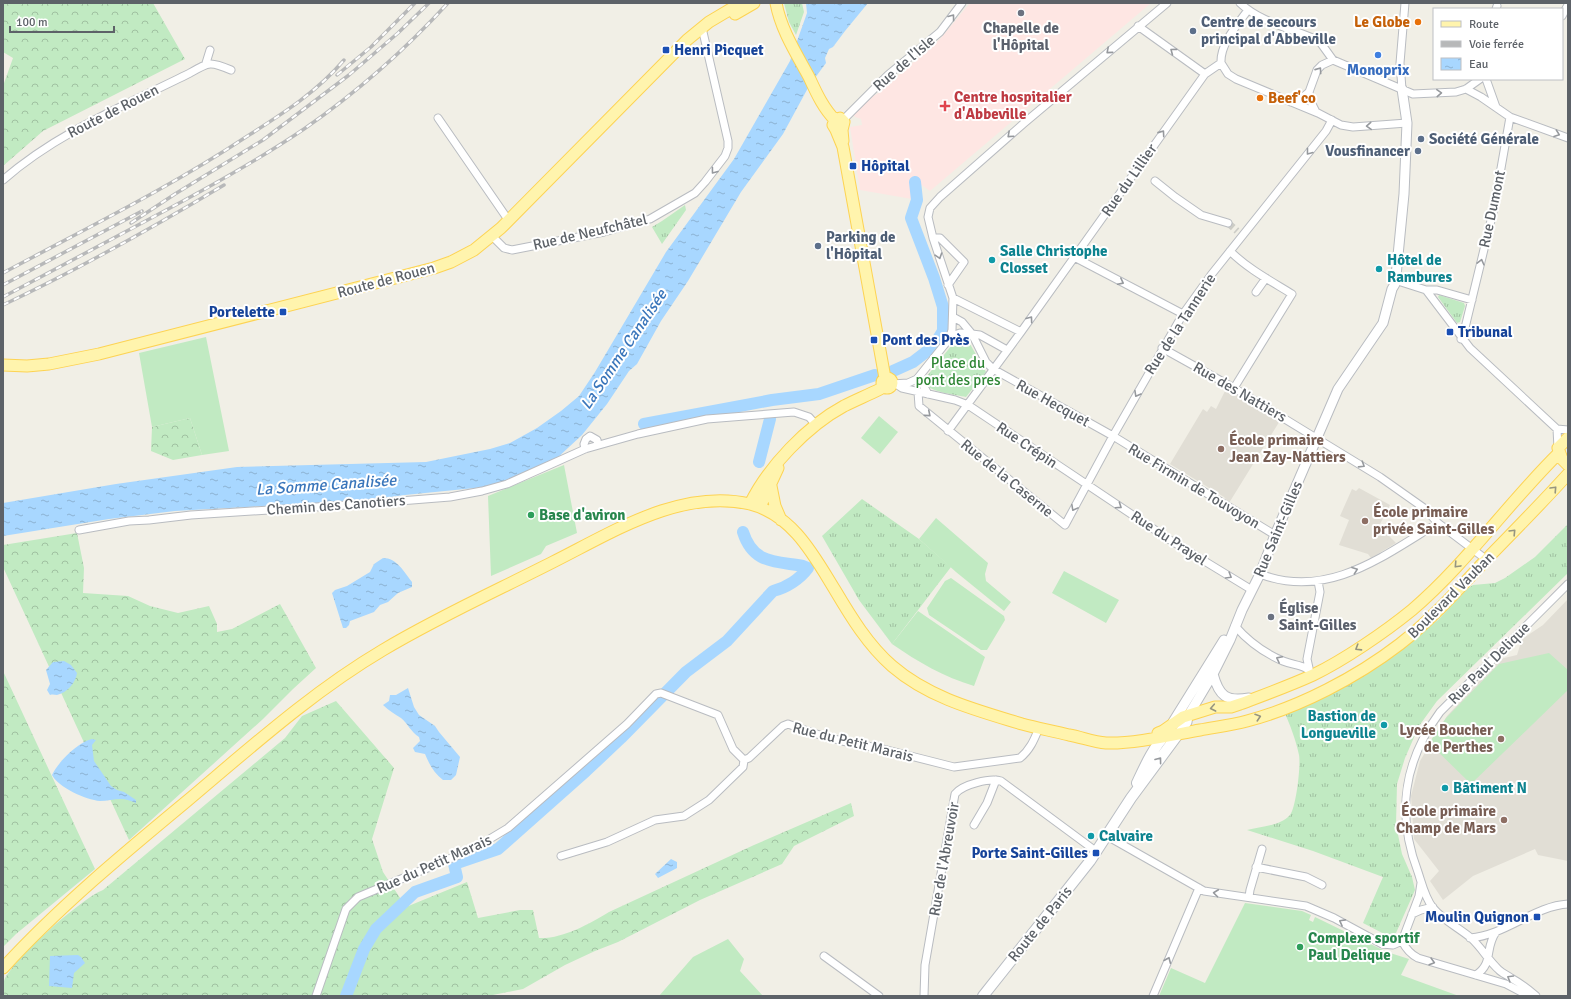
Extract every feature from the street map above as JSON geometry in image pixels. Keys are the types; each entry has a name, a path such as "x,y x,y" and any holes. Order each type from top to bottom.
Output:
{"main road":[{"name":"Route de Rouen","path":"3,365 39,365 77,359 368,286 451,262 474,250 509,221 687,40 741,3"},
{"name":"Route de Rouen","path":"702,30 754,3"},
{"path":"768,3 779,16"},
{"path":"755,506 764,479 794,445 816,425 843,407 889,383 839,124 828,113 815,90 788,37 779,16 776,3"},
{"name":"Boulevard Vauban","path":"1168,731 1180,718 1216,707 1240,704 1264,695 1365,644 1407,614 1441,582 1568,438"},
{"path":"1559,450 1562,459 1568,465"},
{"path":"755,506 771,486 782,459"},
{"name":"Boulevard Vauban","path":"1168,731 1179,733 1248,721 1290,706 1348,678 1398,646 1437,612 1568,474"},
{"path":"771,486 775,506 781,520"},
{"path":"3,968 65,905 213,779 328,686 418,630 641,519 662,511 688,504 732,501 755,506 781,520 794,530 807,546 858,626 878,652 890,665 910,680 941,697 970,708 1038,728 1108,743 1147,739 1168,731"},
{"path":"1171,746 1179,740 1206,729"},
{"path":"1068,734 1109,737 1168,731"},
{"name":"Rue Saint-Gilles","path":"1131,798 1142,772 1155,749 1168,731"},
{"name":"Rue Saint-Gilles","path":"1097,852 1131,798 1171,746 1179,733"},
{"path":"1147,739 1155,749"},
{"name":"Route de Paris","path":"982,996 1097,852"}],"street":[{"name":"Rue de l'Isle","path":"839,124 888,75 940,32 962,3"},
{"path":"889,383 908,383 917,379 951,336 954,317 953,298 933,238 928,216 930,208 1023,124 1167,3"},
{"path":"1240,3 1260,17 1320,42 1333,60 1413,94 1456,92 1466,89 1479,80"},
{"path":"1402,89 1400,63 1405,3"},
{"path":"1563,14 1568,5"},
{"path":"1248,10 1226,44 1222,53 1221,63 1228,74 1236,79 1316,112 1342,125 1353,126 1407,123"},
{"path":"1138,26 1205,74"},
{"name":"Rue de Neufchâtel","path":"492,236 504,248 512,250 597,234 650,219 695,192 705,182 725,156 728,148 728,140 702,30"},
{"path":"210,50 206,63 231,70"},
{"path":"1291,102 1303,97 1309,92 1317,70 1322,64 1333,60"},
{"name":"Route de Rouen","path":"3,180 35,154 59,139 206,63"},
{"name":"Rue du Lillier","path":"948,431 1021,332 1205,74 1221,63"},
{"path":"1486,80 1496,107"},
{"name":"Rue Saint-Gilles","path":"1179,733 1187,722 1188,716 1213,674 1230,640 1235,626 1260,574 1275,535 1338,389 1383,323 1392,290 1397,281 1404,194 1407,123 1402,89"},
{"path":"1466,89 1481,97 1510,117 1568,138"},
{"path":"1309,92 1311,102 1316,112"},
{"name":"Rue Dumont","path":"1461,338 1464,332 1494,208 1510,117"},
{"path":"438,118 509,221"},
{"name":"Rue de la Tannerie","path":"1065,525 1162,348 1183,314 1230,251 1240,233 1326,131 1332,120"},
{"path":"1155,181 1201,215 1228,223"},
{"path":"933,238 940,238 964,262 948,285"},
{"path":"1230,251 1236,258 1292,294 1234,388"},
{"path":"1074,258 1183,314"},
{"path":"1256,292 1266,278"},
{"path":"1397,281 1426,290 1437,290 1472,300"},
{"path":"1426,290 1470,348 1557,428 1568,430"},
{"path":"953,298 1021,332"},
{"path":"954,317 962,322 972,334 986,362 993,369"},
{"path":"951,336 960,333 980,335 1007,350"},
{"name":"Rue des Nattiers","path":"1162,348 1317,437 1380,477 1424,508 1438,523 1487,560"},
{"name":"Rue Hecquet","path":"993,369 1113,436"},
{"path":"920,376 928,394"},
{"name":"Rue Crépin","path":"889,383 902,388 955,400 968,405 1087,484"},
{"name":"Rue de la Caserne","path":"918,392 919,406 1065,525"},
{"name":"Chemin des Canotiers","path":"79,530 129,521 149,520 191,514 362,504 450,497 482,491 507,484 585,449 598,445 638,434 707,419 794,412 809,417 816,425"},
{"path":"1557,428 1559,450"},
{"name":"Chemin des Canotiers","path":"585,449 584,444 586,439 590,436 597,440 598,445"},
{"name":"Rue Firmin de Touvoyon","path":"1113,436 1275,535"},
{"name":"Rue du Prayel","path":"1087,484 1170,540 1252,590"},
{"path":"1260,574 1281,581 1318,581 1364,567 1381,559 1438,523"},
{"path":"1311,671 1307,659 1320,592 1318,581"},
{"name":"Rue Paul Delique","path":"1536,996 1522,985 1500,972 1481,948 1433,908 1421,881 1408,843 1405,796 1408,779 1418,749 1424,736 1436,718 1452,699 1568,584"},
{"path":"1235,626 1249,641 1282,661 1311,671"},
{"name":"Rue Saint-Gilles","path":"1168,731 1226,636 1235,626"},
{"path":"1213,674 1219,690 1225,697 1238,700 1264,695"},
{"name":"Rue du Petit Marais","path":"316,996 346,909 358,897 473,849 508,828 627,724 656,694 665,694 718,715 733,749 744,760 749,758 783,726 788,724 842,741 887,750 954,767 1020,758 1026,753 1034,742 1038,728"},
{"path":"561,856 607,842 655,820 684,816 709,800 743,767 744,760"},
{"path":"974,825 987,803 996,780 1001,781 1097,852"},
{"name":"Rue de l'Abreuvoir","path":"924,996 924,964 955,794 959,790 982,782 996,780"},
{"path":"1107,836 1199,888 1210,892 1249,896 1306,906 1334,918 1382,944 1393,945 1402,940 1419,896 1421,881"},
{"path":"1249,896 1262,849"},
{"path":"1256,867 1306,877 1322,885"},
{"path":"1153,996 1199,888"},
{"path":"1470,938 1482,937 1496,932 1552,906 1568,904"},
{"path":"1412,914 1421,910 1433,908"},
{"path":"1476,975 1485,966 1490,942 1496,932"},
{"path":"1402,940 1411,954 1418,958 1506,984 1529,996"},
{"path":"824,956 879,996"}],"shaded area":[{"name":"Centre hospitalier d'Abbeville","path":"970,3 1151,3 930,191 916,181 913,182 912,199 860,190 850,127 862,125 861,119 855,117 853,114 869,98 877,94 940,39"},
{"name":"École primaire Jean Zay-Nattiers","path":"1226,389 1281,419 1229,503 1224,497 1170,464 1203,409 1207,412 1211,406 1216,409"},
{"name":"École primaire privée Saint-Gilles","path":"1359,488 1390,505 1379,526 1396,543 1371,558 1368,554 1339,545 1349,520 1340,516 1352,489 1356,491"},
{"name":"Lycée Boucher de Perthes","path":"1568,599 1568,861 1538,855 1535,849 1473,876 1443,900 1430,881 1439,871 1414,839 1411,796 1420,761 1447,716 1500,659 1517,655 1522,639 1543,625"}],"green space":[{"path":"3,3 153,3 185,59 43,131 3,166 3,86 13,58 3,52"},
{"path":"784,3 802,3 804,12 796,35 789,22"},
{"path":"685,205 686,210 662,244 652,227"},
{"path":"1439,295 1464,303 1465,306 1460,322 1457,323 1438,297"},
{"path":"206,337 229,451 202,455 190,418 152,427 139,353"},
{"name":"Place du pont des pres","path":"961,338 967,340 970,344 986,372 966,397 934,390 927,385 926,382 927,376 956,340"},
{"path":"879,416 898,432 880,454 861,438"},
{"path":"190,418 202,455 173,460 151,451 152,427"},
{"name":"Base d'aviron","path":"564,465 577,533 546,546 541,554 491,576 488,496"},
{"path":"862,499 919,539 951,567 892,644 859,600 822,536"},
{"path":"936,518 988,563 985,574 986,581 1011,602 1004,611 956,572 919,539"},
{"path":"1568,524 1568,573 1437,701 1419,726 1405,758 1397,784 1396,825 1402,854 1412,877 1415,890 1396,933 1390,937 1363,923 1383,877 1313,851 1247,830 1270,826 1281,822 1290,815 1292,811 1298,786 1299,755 1295,738 1284,711 1394,654 1438,620 1467,589 1473,585 1495,583 1505,578 1535,557"},
{"path":"77,533 84,568 83,593 128,596 150,606 178,613 209,606 217,624 217,632 232,629 280,604 316,668 263,719 129,840 3,567 3,545"},
{"path":"1064,571 1119,600 1106,623 1052,593"},
{"path":"951,578 1004,616 1005,620 987,650 981,650 929,615 927,608 945,581"},
{"path":"918,611 985,657 974,686 952,678 932,668 892,644"},
{"path":"1549,653 1568,670 1568,690 1471,784 1429,743 1446,718 1499,664"},
{"path":"3,671 95,869 16,934 3,947"},
{"path":"336,701 394,768 372,839 383,872 406,907 467,882 478,918 520,910 533,910 539,938 548,938 576,930 609,912 754,845 851,803 854,816 794,846 782,864 700,900 618,942 565,965 523,989 488,996 3,996 3,983 10,971 33,945 80,905 93,895 103,890 285,738 302,716"},
{"name":"Complexe sportif Paul Delique","path":"1245,903 1302,911 1311,915 1309,920 1313,922 1315,917 1387,952 1409,959 1401,975 1459,996 1159,996 1171,968 1205,983"},
{"path":"728,939 744,959 740,971 763,996 659,996 693,957"}],"water":[{"name":"La Somme Canalisée","path":"806,3 868,3 833,47 829,49 825,58 826,63 809,86 783,134 741,192 688,281 661,321 637,364 629,371 607,404 582,435 555,460 497,484 485,487 368,500 175,511 109,519 3,536 3,503 116,484 237,467 426,462 490,449 510,443 537,428 579,396 595,372 666,252 734,159 790,61 807,13"},
{"path":"383,558 392,560 400,566 412,582 412,587 398,593 388,602 380,605 374,612 350,621 346,628 343,628 332,593 370,572 374,564"},
{"path":"64,661 71,665 77,673 75,680 70,687 61,694 50,695 47,690 50,684 46,670 53,662"},
{"path":"408,688 414,707 419,715 435,726 460,757 456,775 451,780 443,780 432,768 425,754 415,752 413,748 420,741 419,737 401,718 383,705 389,701 390,695 396,695"},
{"path":"92,739 96,740 92,745 94,761 111,786 136,800 136,803 123,799 100,801 94,800 73,792 55,780 52,775 59,764 75,748"},
{"path":"671,859 677,862 677,868 658,878 655,874"},
{"path":"78,955 85,963 74,973 72,988 49,986 50,956"}],"waterway":[{"path":"893,371 913,362 926,352 935,344 943,331 943,307 934,278 911,218 917,200 915,182"},
{"path":"644,424 772,400 819,394 875,375"},
{"path":"759,462 770,419"},
{"path":"346,996 364,949 376,929 415,892 457,877 454,864 498,849 586,771 686,672 727,641 773,591 783,588 801,576 808,568 774,561 759,556 747,542 743,532"}],"tunnel":[{"path":"1228,223 1237,231"}],"railway":[{"path":"337,75 371,47 415,3"},
{"path":"131,223 263,140 349,75 398,33 429,3"},
{"path":"3,297 193,196 286,141 361,86 415,37 448,3"},
{"path":"3,273 126,208 217,156 273,120 310,93 344,60"},
{"path":"3,305 115,248 224,185"},
{"path":"3,285 142,211"}],"place":[{"name":"Chapelle de l'Hôpital","path":"1021,13"},
{"name":"Le Globe","path":"1418,22"},
{"name":"Centre de secours principal d'Abbeville","path":"1193,31"},
{"name":"Henri Picquet","path":"666,50"},
{"name":"Monoprix","path":"1378,55"},
{"name":"Beef'co","path":"1260,98"},
{"name":"Centre hospitalier d'Abbeville","path":"945,106"},
{"name":"Société Générale","path":"1421,139"},
{"name":"Vousfinancer","path":"1418,151"},
{"name":"Hôpital","path":"853,166"},
{"name":"Parking de l'Hôpital","path":"818,246"},
{"name":"Salle Christophe Closset","path":"992,260"},
{"name":"Hôtel de Rambures","path":"1379,269"},
{"name":"Portelette","path":"283,312"},
{"name":"Tribunal","path":"1450,332"},
{"name":"Pont des Près","path":"874,340"},
{"name":"École primaire Jean Zay-Nattiers","path":"1221,449"},
{"name":"Base d'aviron","path":"531,515"},
{"name":"École primaire privée Saint-Gilles","path":"1365,521"},
{"name":"Église Saint-Gilles","path":"1271,617"},
{"name":"Bastion de Longueville","path":"1384,725"},
{"name":"Lycée Boucher de Perthes","path":"1501,739"},
{"name":"Bâtiment N","path":"1445,788"},
{"name":"École primaire Champ de Mars","path":"1504,820"},
{"name":"Calvaire","path":"1091,836"},
{"name":"Porte Saint-Gilles","path":"1096,853"},
{"name":"Moulin Quignon","path":"1537,917"},
{"name":"Complexe sportif Paul Delique","path":"1300,947"}]}
